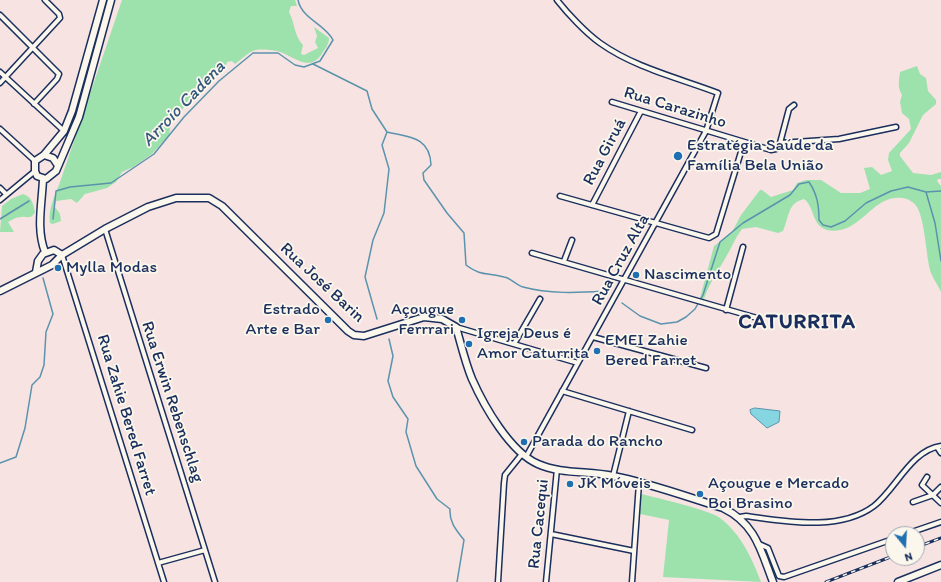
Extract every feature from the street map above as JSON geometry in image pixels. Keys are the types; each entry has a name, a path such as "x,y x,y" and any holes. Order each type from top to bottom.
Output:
{"main road":[{"path":"103,0 72,111 64,131 44,155 36,161 34,171 37,176 43,179 50,177 54,173 79,117 111,0"},
{"path":"44,155 53,158 58,164"},
{"path":"43,179 39,225 40,240 45,252"},
{"name":"Rua José Barin","path":"0,291 52,265 62,255 105,229 148,207 176,198 209,198 222,206 348,331 354,335 364,336 424,316 442,319 456,326"},
{"path":"36,272 38,261 45,252 57,251 62,255"},
{"path":"456,326 472,380 493,417 524,455 538,464 613,476 723,508 740,517 746,523 758,544 773,582"},
{"path":"898,582 941,565"}],"street":[{"path":"0,83 60,18 59,14 44,0"},
{"name":"Rua Cruz Alta","path":"498,582 505,475 524,455 625,280 706,131 718,93 651,69 622,56 600,43 557,0"},
{"path":"0,15 34,47 59,74 57,79 34,104"},
{"path":"0,72 64,131"},
{"name":"Rua Carazinho","path":"612,102 771,150 776,149 780,143"},
{"path":"794,105 789,108 780,143 838,139 896,127"},
{"name":"Rua Giruá","path":"592,205 641,111"},
{"path":"0,129 36,161"},
{"path":"560,196 709,238 713,237 716,234 744,142"},
{"path":"0,200 34,171"},
{"path":"0,188 6,194"},
{"name":"Rua Erwin Rebenschlag","path":"105,229 215,582"},
{"path":"564,261 572,240"},
{"path":"726,310 744,247"},
{"path":"532,253 757,318"},
{"name":"Rua Zahie Bered Farret","path":"62,255 164,582"},
{"path":"514,344 540,299"},
{"path":"456,326 578,363"},
{"path":"593,336 706,368"},
{"path":"562,391 692,430"},
{"path":"613,476 629,411"},
{"path":"740,517 746,516 803,524 831,521 862,513 883,498 914,462 926,452 939,447 941,453"},
{"name":"Rua Cacequi","path":"546,582 557,468"},
{"path":"927,477 922,485 941,503"},
{"path":"632,582 639,483"},
{"path":"913,502 933,495 941,488"},
{"path":"925,527 941,522"},
{"path":"551,534 634,551"},
{"path":"758,544 768,548 779,576 784,577 885,542"},
{"path":"158,563 205,550"}],"green space":[{"path":"122,0 295,0 297,6 291,6 289,12 296,34 303,45 301,54 304,55 318,48 315,42 317,36 314,27 329,38 329,40 321,55 311,63 306,63 283,53 269,50 256,50 251,52 235,64 232,61 227,62 226,66 218,69 194,98 172,119 169,135 152,154 133,167 122,172 116,182 107,188 85,194 77,203 71,199 56,201 55,207 60,214 61,221 53,224 50,223 52,204"},
{"path":"917,66 920,74 926,78 928,91 936,100 936,104 923,115 909,143 900,153 900,156 913,173 931,175 941,172 941,179 938,179 937,181 941,186 941,292 930,270 920,213 916,205 912,202 902,198 887,200 851,226 842,230 833,231 822,228 818,224 810,207 804,199 798,201 791,207 783,231 778,233 756,227 742,229 711,283 704,299 700,298 714,246 732,232 741,215 760,190 771,197 793,190 797,183 806,180 821,180 841,193 860,193 870,189 864,168 872,167 881,175 892,171 888,160 889,153 911,129 909,119 902,113 900,102 902,95 899,89 900,72"},
{"path":"23,194 26,195 33,203 35,212 30,217 17,218 8,222 14,232 0,232 2,206 11,199"},
{"path":"641,494 706,511 720,518 740,539 754,564 761,582 663,577 669,520 640,514"}],"water":[{"path":"755,408 780,411 779,422 767,428 751,414 750,410"}],"waterway":[{"name":"Arroio Cadena","path":"53,219 56,191 70,187 111,183 154,154 184,117 219,81 253,53 278,53 295,65 304,67 320,61 333,40 325,30 304,12 300,7 298,0"},
{"path":"313,64 367,91 372,109 387,132 410,137 422,143 427,148 430,155 431,165 423,173 424,180 447,213 464,233 466,265 485,274 507,278 520,286 543,291 604,291"},
{"path":"377,319 365,277 373,240 384,213 389,169 382,145 387,132"},
{"path":"622,303 640,316 661,324 677,322 686,317 695,309 703,295 720,242 743,223 790,195 799,184 809,182 817,200 819,220 823,225 831,227 845,221 866,203 891,191 908,187 926,192 941,191"},
{"path":"926,192 935,223 941,261"},
{"name":"Arroio Cadena","path":"0,219 29,201"},
{"path":"0,463 16,457 25,428 32,385 40,377 44,365 46,332 53,314 43,278"},
{"path":"389,339 393,356 388,381 393,397 408,419 406,432 416,466 437,499 450,509 452,522 464,540 457,582"}],"railway":[{"path":"925,544 941,538"},
{"path":"826,582 885,559"}],"place":[{"name":"Estratégia Saúde da Família Bela União","path":"678,156"},
{"name":"Mylla Modas","path":"58,268"},
{"name":"Nascimento","path":"636,275"},
{"name":"Estrado Arte e Bar","path":"328,320"},
{"name":"Açougue Ferrrari","path":"462,320"},
{"name":"Igreja Deus é Amor Caturrita","path":"469,344"},
{"name":"EMEI Zahie Bered Farret","path":"597,351"},
{"name":"Parada do Rancho","path":"524,442"},
{"name":"JK Móveis","path":"570,484"},
{"name":"Açougue e Mercado Boi Brasino","path":"700,494"}],"district":[{"name":"CATURRITA","path":"797,323"}]}
